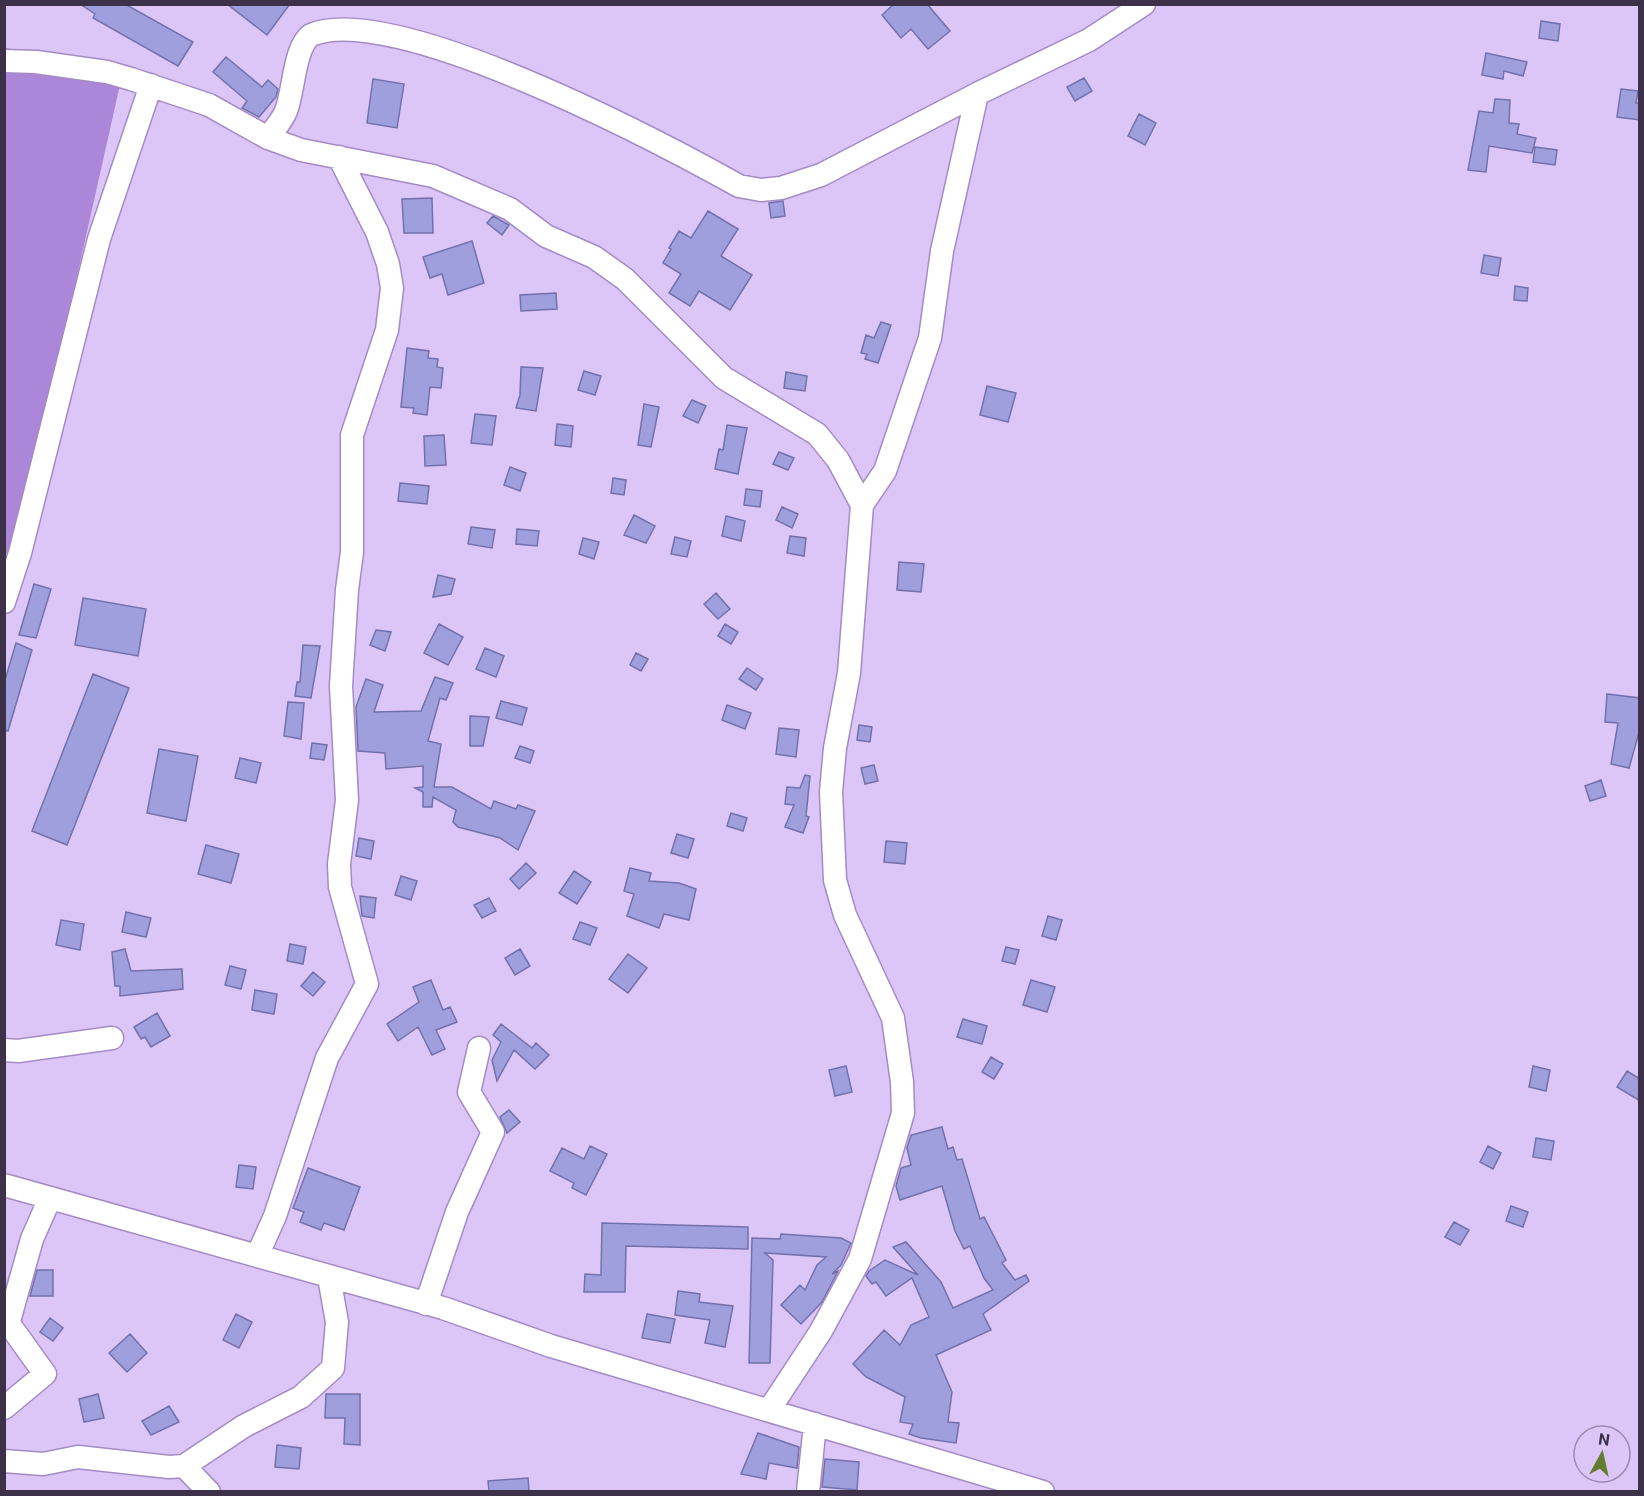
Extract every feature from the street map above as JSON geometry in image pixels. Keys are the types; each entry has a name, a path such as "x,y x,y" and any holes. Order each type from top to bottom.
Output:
{"street":[{"path":"268,138 285,114 293,91 299,54 308,37 323,27 343,21 415,29 506,64 582,99 739,186 761,190 781,188 821,175 977,94 1089,40 1144,4"},
{"path":"4,61 36,62 107,72 209,105 268,138 301,150 433,176 467,188 510,209 546,236 594,258 625,279 724,378 817,434 838,460 862,506"},
{"path":"4,602 20,553 99,239 151,86"},
{"path":"769,1410 821,1331 860,1259 903,1113 902,1082 893,1018 845,915 835,880 832,781 835,748 849,673 862,506 885,471 930,338 942,250 977,94"},
{"path":"258,1254 275,1216 327,1058 367,984 340,887 339,864 347,800 341,686 347,590 352,552 352,435 387,330 393,288 377,232 339,157"},
{"path":"4,1050 18,1051 112,1038"},
{"path":"426,1304 457,1212 494,1132 469,1092 479,1048"},
{"path":"4,1185 258,1254 426,1304 551,1346 1043,1491"},
{"path":"4,1407 45,1374 9,1321 32,1239 50,1198"},
{"path":"4,1461 43,1464 78,1456 169,1467 184,1466 244,1426 301,1396 333,1368 337,1322 329,1277"},
{"path":"808,1491 815,1424"},
{"path":"184,1466 209,1491"}],"shaded area":[{"path":"5,48 124,67 17,543 5,555"}],"building":[{"path":"80,4 125,4 193,42 178,66 93,18 95,14"},
{"path":"227,4 290,4 267,35"},
{"path":"894,4 927,4 950,31 928,49 911,29 901,38 882,15"},
{"path":"1541,21 1560,24 1558,41 1539,38"},
{"path":"1486,53 1527,62 1523,76 1504,71 1503,79 1482,75"},
{"path":"226,57 262,87 268,80 278,89 276,97 259,117 242,108 247,101 213,72"},
{"path":"1084,78 1092,91 1075,101 1067,87"},
{"path":"373,79 404,84 397,128 367,123"},
{"path":"1621,89 1638,91 1636,103 1640,103 1640,120 1617,117"},
{"path":"1495,99 1510,100 1509,123 1519,124 1517,134 1536,138 1532,153 1489,146 1486,172 1468,170 1479,111 1493,113"},
{"path":"1139,114 1156,123 1145,145 1128,136"},
{"path":"1535,147 1557,150 1555,165 1533,162"},
{"path":"432,198 433,233 404,233 402,199"},
{"path":"783,201 785,216 771,218 769,203"},
{"path":"708,211 738,229 721,256 752,275 730,310 699,291 690,306 669,293 681,274 663,263 671,249 669,248 679,231 691,238"},
{"path":"493,216 509,225 502,235 487,223"},
{"path":"472,241 484,283 448,295 442,274 430,278 423,257"},
{"path":"1484,255 1501,258 1498,276 1481,273"},
{"path":"1515,286 1528,288 1527,301 1514,300"},
{"path":"556,293 557,309 521,311 520,295"},
{"path":"881,322 891,325 878,363 865,359 867,354 861,353 866,335 874,338"},
{"path":"407,348 429,351 428,358 438,359 437,367 443,368 441,388 430,387 427,415 413,413 414,408 401,407"},
{"path":"521,367 543,368 536,411 516,408 520,395"},
{"path":"584,371 601,376 595,395 578,390"},
{"path":"786,372 807,376 805,391 784,388"},
{"path":"987,386 1016,393 1008,422 980,415"},
{"path":"692,400 706,406 698,423 683,416"},
{"path":"644,404 659,407 651,447 638,445"},
{"path":"475,414 496,416 492,445 471,443"},
{"path":"557,424 573,426 571,447 555,445"},
{"path":"727,425 747,428 738,474 715,469 719,449 723,450"},
{"path":"444,435 446,465 425,466 424,436"},
{"path":"779,452 794,458 788,470 773,464"},
{"path":"510,467 526,473 520,491 504,485"},
{"path":"613,478 626,480 624,495 611,493"},
{"path":"400,483 429,486 427,504 398,501"},
{"path":"746,489 762,491 760,507 744,505"},
{"path":"782,507 798,514 792,528 776,520"},
{"path":"634,515 655,526 646,543 624,535"},
{"path":"726,516 745,521 741,541 722,536"},
{"path":"471,527 495,530 492,548 468,544"},
{"path":"517,529 539,531 537,546 516,544"},
{"path":"790,536 806,538 804,556 787,553"},
{"path":"675,537 691,541 687,557 671,554"},
{"path":"583,538 599,542 594,559 579,554"},
{"path":"899,562 924,564 921,592 897,590"},
{"path":"438,575 455,579 451,594 433,597"},
{"path":"34,584 51,589 36,638 19,635"},
{"path":"716,593 730,609 718,619 704,604"},
{"path":"83,598 146,609 138,656 75,645"},
{"path":"439,624 463,637 448,665 424,653"},
{"path":"725,624 738,632 731,644 718,636"},
{"path":"376,630 391,632 385,651 370,645"},
{"path":"16,643 32,650 8,731 4,730 4,683"},
{"path":"303,645 320,646 311,698 295,696 297,682 300,682"},
{"path":"485,648 504,656 496,677 476,669"},
{"path":"636,653 648,659 641,671 630,665"},
{"path":"747,668 763,679 756,690 739,679"},
{"path":"93,674 129,688 67,845 32,831"},
{"path":"435,677 453,683 446,700 440,698 428,741 441,744 434,787 452,787 491,809 494,801 516,809 518,805 535,811 518,850 500,838 458,827 453,822 456,810 433,797 432,807 423,807 423,792 415,788 423,787 423,766 386,769 385,753 358,751 356,707 366,679 383,685 374,712 421,711"},
{"path":"1607,694 1640,698 1640,729 1629,768 1611,764 1618,723 1605,722"},
{"path":"501,701 527,708 522,725 496,718"},
{"path":"288,702 304,703 301,739 284,736"},
{"path":"727,705 751,713 745,729 722,720"},
{"path":"470,716 489,717 483,746 470,746"},
{"path":"859,725 872,727 870,742 857,740"},
{"path":"779,728 799,730 796,757 776,754"},
{"path":"312,743 327,745 324,760 310,758"},
{"path":"520,746 534,751 530,763 515,758"},
{"path":"159,749 198,756 186,821 147,813"},
{"path":"240,758 261,763 256,783 235,778"},
{"path":"874,765 878,781 865,784 861,768"},
{"path":"805,775 810,776 806,816 809,817 803,833 785,827 794,805 785,804 787,787 800,788"},
{"path":"1601,780 1606,796 1590,801 1585,786"},
{"path":"731,813 747,818 743,831 727,826"},
{"path":"677,834 694,839 688,858 671,853"},
{"path":"359,838 374,841 371,859 356,856"},
{"path":"886,841 907,843 905,864 884,862"},
{"path":"206,845 239,854 231,883 198,874"},
{"path":"526,863 536,873 519,889 510,879"},
{"path":"630,868 651,873 649,881 679,883 696,889 689,920 664,914 659,928 627,916 634,894 624,891"},
{"path":"574,871 591,882 577,904 559,893"},
{"path":"401,876 417,881 411,900 395,895"},
{"path":"360,896 376,898 374,918 362,916"},
{"path":"489,898 496,911 482,918 474,905"},
{"path":"126,912 151,918 146,937 122,932"},
{"path":"1048,916 1062,920 1056,940 1042,936"},
{"path":"61,920 84,924 80,950 56,945"},
{"path":"580,922 597,928 590,945 573,939"},
{"path":"290,944 306,947 303,964 287,961"},
{"path":"1006,947 1019,950 1015,964 1002,961"},
{"path":"125,949 131,971 182,969 183,989 120,996 120,986 115,986 112,952"},
{"path":"520,949 530,966 515,975 505,958"},
{"path":"628,954 647,968 628,993 609,979"},
{"path":"230,966 246,970 241,989 225,985"},
{"path":"313,972 325,982 313,996 301,986"},
{"path":"431,980 443,1010 450,1007 457,1022 436,1030 445,1049 432,1055 418,1027 398,1041 387,1024 419,1002 413,987"},
{"path":"1031,980 1055,987 1047,1012 1023,1005"},
{"path":"255,990 277,994 274,1014 252,1010"},
{"path":"157,1013 170,1036 151,1047 145,1037 141,1039 134,1027"},
{"path":"963,1019 987,1026 982,1044 957,1037"},
{"path":"501,1024 532,1048 536,1043 549,1055 535,1069 514,1050 497,1081 492,1060 501,1042 493,1035"},
{"path":"991,1057 1003,1064 994,1079 982,1072"},
{"path":"846,1066 852,1092 835,1096 829,1070"},
{"path":"1533,1066 1550,1070 1546,1091 1529,1087"},
{"path":"1627,1071 1640,1079 1640,1101 1617,1087"},
{"path":"509,1110 520,1122 507,1133 500,1117"},
{"path":"942,1127 948,1149 953,1147 957,1160 962,1159 980,1219 984,1217 1006,1260 1002,1263 1015,1280 1026,1275 1029,1281 983,1314 991,1330 936,1355 952,1392 948,1422 959,1423 956,1443 909,1434 913,1424 900,1422 905,1397 866,1377 853,1364 884,1330 900,1345 911,1325 929,1317 912,1278 886,1296 876,1282 872,1284 866,1276 869,1271 885,1260 918,1275 893,1247 906,1242 941,1282 953,1308 993,1290 984,1278 970,1246 964,1249 955,1231 942,1186 900,1200 896,1186 901,1168 911,1165 907,1148 911,1135"},
{"path":"1536,1138 1554,1141 1551,1160 1533,1157"},
{"path":"590,1146 607,1154 586,1195 572,1188 574,1183 550,1171 562,1148 584,1159"},
{"path":"1488,1146 1501,1153 1493,1169 1480,1162"},
{"path":"239,1165 256,1167 253,1189 236,1187"},
{"path":"308,1168 360,1187 344,1230 324,1223 321,1230 300,1222 304,1212 293,1208"},
{"path":"1511,1206 1528,1212 1523,1227 1506,1221"},
{"path":"1454,1222 1469,1230 1460,1245 1445,1237"},
{"path":"602,1223 748,1227 748,1249 626,1246 625,1292 584,1292 585,1274 601,1275"},
{"path":"781,1234 841,1238 851,1243 841,1265 832,1274 838,1271 822,1302 801,1324 781,1305 800,1285 805,1290 817,1265 826,1257 765,1253 773,1260 770,1363 749,1363 752,1238 780,1239"},
{"path":"37,1270 53,1270 53,1296 30,1296"},
{"path":"678,1291 700,1294 699,1302 733,1306 725,1347 705,1343 710,1320 675,1315"},
{"path":"236,1314 252,1322 239,1348 223,1340"},
{"path":"647,1314 675,1319 670,1343 642,1338"},
{"path":"50,1318 63,1328 53,1341 40,1332"},
{"path":"130,1334 147,1353 127,1372 109,1353"},
{"path":"98,1394 104,1418 84,1422 79,1399"},
{"path":"326,1394 360,1394 360,1445 344,1444 345,1418 325,1418"},
{"path":"169,1406 179,1422 151,1435 142,1421"},
{"path":"758,1433 799,1447 797,1468 769,1463 766,1479 741,1474"},
{"path":"277,1445 301,1448 299,1469 275,1467"},
{"path":"825,1459 859,1462 857,1490 822,1487"},
{"path":"528,1478 529,1491 489,1491 488,1481"}]}
